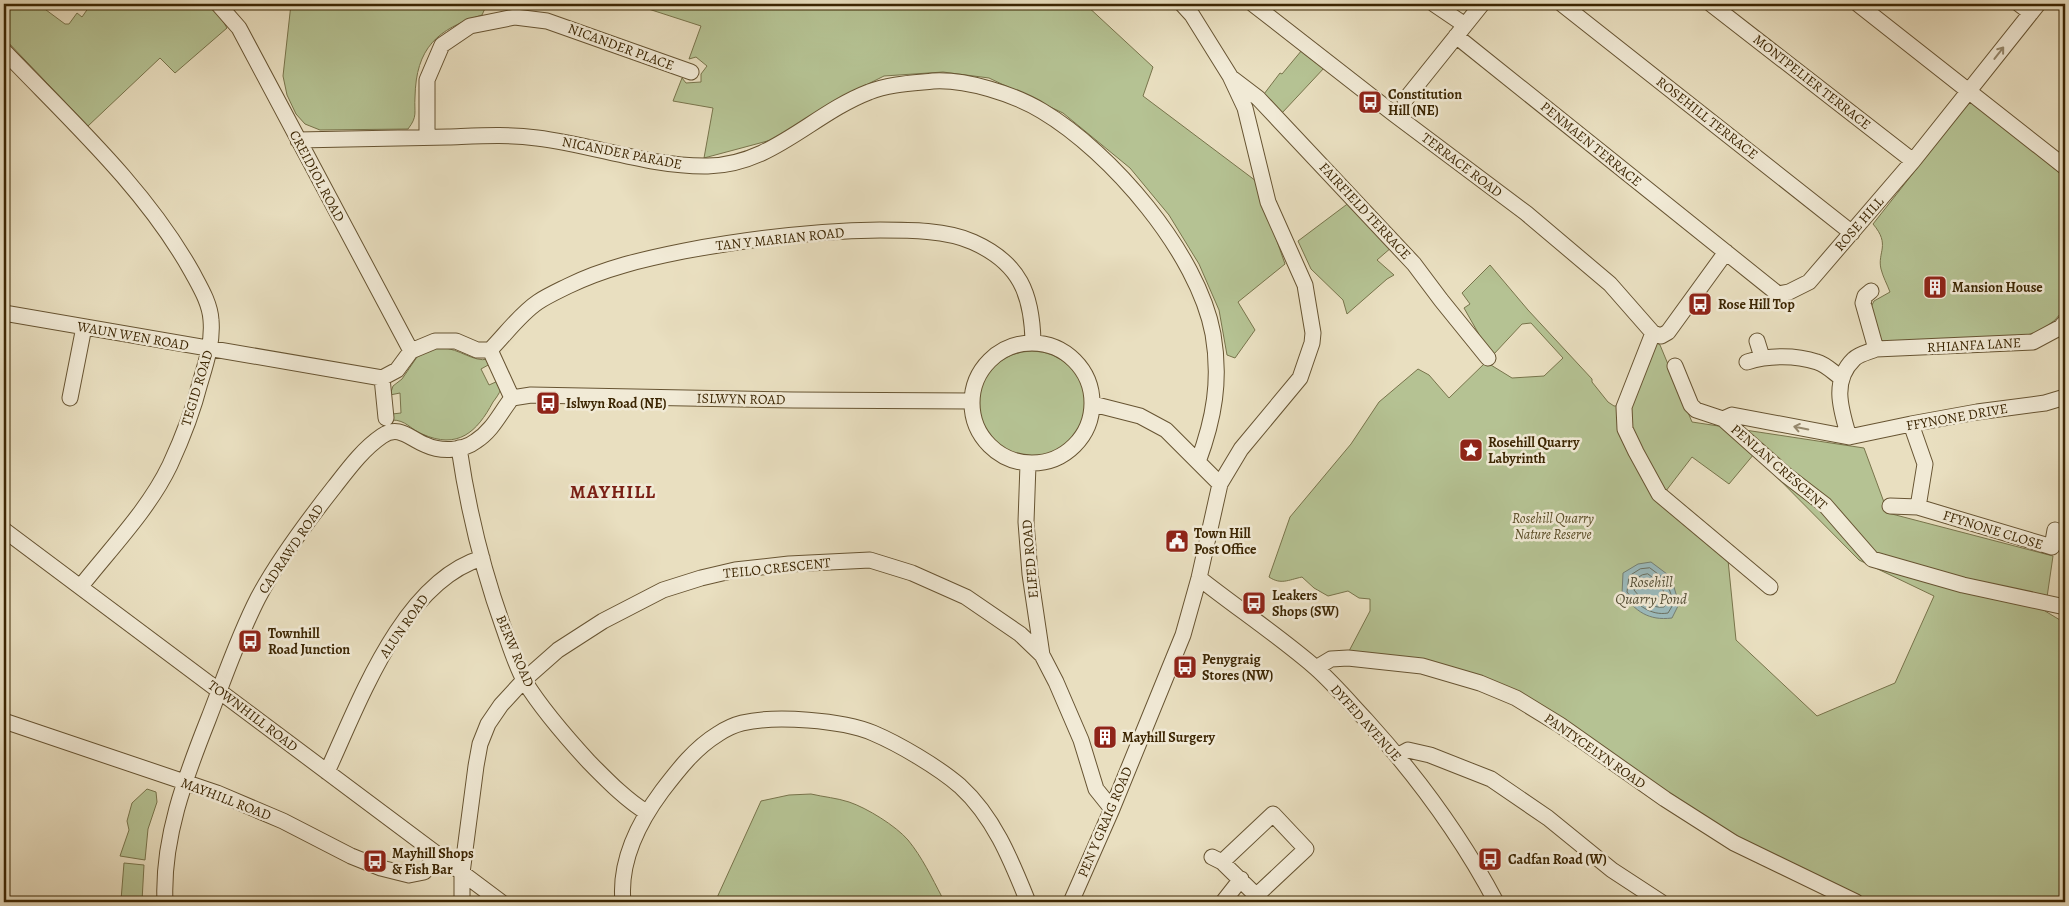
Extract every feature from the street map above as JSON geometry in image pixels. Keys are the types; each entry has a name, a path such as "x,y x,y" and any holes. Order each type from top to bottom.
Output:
{"street":[{"name":"CREIDIOL ROAD","path":"218,4 239,28 411,351"},
{"name":"PEN Y GRAIG ROAD","path":"1070,902 1112,809 1183,635 1199,578 1220,484 1241,449 1300,378 1312,343 1305,285 1268,202 1245,108 1230,76 1192,15 1182,4"},
{"name":"TERRACE ROAD","path":"1253,4 1394,114 1526,213 1610,284 1657,335"},
{"name":"PENMAEN TERRACE","path":"1434,4 1460,30 1726,252"},
{"path":"1405,100 1482,4"},
{"name":"ROSEHILL TERRACE","path":"1562,4 1852,233"},
{"name":"MONTPELIER TERRACE","path":"1711,4 1913,161"},
{"path":"1858,4 2065,167"},
{"name":"ROSE HILL","path":"1726,252 1778,294 1789,292 1809,282 1913,161 1969,91 2030,7"},
{"name":"NICANDER PLACE","path":"427,137 427,80 442,45 470,26 515,17 547,21 692,72"},
{"name":"TEGID ROAD","path":"4,51 121,175 174,240 205,294 211,320 210,350 198,393 170,466 145,506 81,586"},
{"name":"FAIRFIELD TERRACE","path":"1230,76 1258,98 1414,264 1440,300 1488,358"},
{"name":"NICANDER PARADE","path":"298,140 504,135 539,138 680,166 712,166 745,161 776,148 848,102 870,91 937,81 968,84 998,91 1041,110 1106,161 1162,227 1188,270 1205,304 1213,334 1216,364 1215,404 1209,432 1198,462"},
{"name":"TAN Y MARIAN ROAD","path":"490,350 537,302 569,285 605,271 642,260 728,243 858,231 911,230 942,234 973,242 999,258 1016,274 1026,291 1033,321 1033,342"},
{"path":"1726,252 1668,332 1657,335 1624,408 1626,429 1660,494 1770,587"},
{"path":"1723,419 1732,415 1849,437 1840,408 1840,377 1855,358 1876,349 1863,303 1865,296 1871,291"},
{"name":"WAUN WEN ROAD","path":"4,313 210,350 382,378"},
{"name":"RHIANFA LANE","path":"1876,349 2033,342 2061,327 2065,322"},
{"path":"70,398 84,327"},
{"path":"446,340 456,341 477,350 490,350 512,398 490,429 475,443 459,448 434,448 425,445 390,424 382,378 398,370 411,351 424,344 446,340"},
{"path":"1757,341 1762,357"},
{"path":"1033,342 1065,352 1078,363 1090,383 1094,404 1088,428 1072,450 1052,462 1028,464 1005,458 987,444 975,424 971,401 976,381 986,364 999,352 1014,345 1033,342"},
{"path":"1748,362 1762,357 1780,356 1818,362 1840,377"},
{"name":"PENLAN CRESCENT","path":"1675,366 1691,405 1696,410 1723,419 1786,475 1825,505 1872,559 1963,584 2065,607"},
{"name":"ISLWYN ROAD","path":"512,398 531,396 971,401"},
{"name":"FFYNONE DRIVE","path":"1849,437 1977,412 2045,403 2065,397"},
{"path":"1094,404 1140,416 1166,430 1220,484"},
{"name":"CADRAWD ROAD","path":"165,902 164,886 170,835 185,782 239,638 259,596 320,506 358,457 382,436 390,424"},
{"path":"1911,424 1925,464 1918,506"},
{"name":"BERW ROAD","path":"459,448 464,480 482,558 500,617 524,680 554,723 581,753 610,783 646,812"},
{"name":"ELFED ROAD","path":"1028,464 1026,522 1030,574 1042,655"},
{"name":"FFYNONE CLOSE","path":"1890,506 1918,506 2052,547 2055,530"},
{"name":"TOWNHILL ROAD","path":"4,530 501,902"},
{"name":"ALUN ROAD","path":"327,772 383,652 408,617 429,590 450,572 467,562 482,558"},
{"name":"TEILO CRESCENT","path":"462,902 462,874 476,766 480,744 493,716 524,680 558,650 603,621 664,590 701,578 735,570 870,560 912,573 966,597 1020,634 1042,655 1081,740 1096,789 1112,809"},
{"name":"DYFED AVENUE","path":"1199,578 1316,668 1348,700 1397,756 1438,810 1483,878 1496,902"},
{"name":"PANTYCELYN ROAD","path":"1316,668 1331,659 1348,658 1422,666 1489,687 1516,698 1560,725 1664,799 1734,843 1856,902"},
{"path":"623,902 625,869 633,841 646,812 683,764 718,734 741,723 785,719 821,721 871,732 898,745 959,786 996,831 1028,902"},
{"name":"MAYHILL ROAD","path":"4,721 217,793 258,810 351,856 381,868 409,875 424,872 436,855"},
{"path":"1397,756 1408,750 1430,755 1491,779 1548,818 1612,870 1661,902"},
{"path":"1272,814 1306,849 1260,899 1240,878 1217,859 1272,814"},
{"path":"1223,902 1240,878"}],"green space":[{"path":"4,4 38,4 65,24 69,24 77,13 82,17 91,4 208,4 220,16 227,28 175,73 160,58 88,126 4,38"},
{"path":"291,4 487,4 482,15 441,34 425,53 416,80 415,114 408,129 320,130 305,124 296,114 287,95 283,76"},
{"path":"633,4 1085,4 1153,67 1143,96 1256,181 1285,264 1238,302 1255,330 1235,358 1227,355 1219,310 1199,264 1169,215 1130,168 1063,113 989,78 943,72 884,76 840,98 775,139 704,158 713,108 673,101 682,78 686,83 701,82 701,74 707,66 696,57 689,59 701,26"},
{"path":"1302,50 1325,67 1282,113 1264,94 1280,73 1282,74"},
{"path":"1970,101 2065,177 2065,308 2055,320 2039,332 2018,337 1953,341 1881,341 1870,309 1874,301 1890,292 1880,263 1881,238 1873,224"},
{"path":"1350,202 1392,247 1377,260 1394,275 1347,314 1343,300 1311,269 1298,241"},
{"name":"Rosehill Quarry Nature Reserve","path":"1490,265 1528,310 1592,379 1592,382 1608,402 1614,406 1632,405 1654,341 1660,345 1692,422 1864,448 1888,513 2053,556 2045,611 2065,623 2065,902 1870,902 1761,850 1695,813 1536,703 1348,653 1370,611 1370,599 1359,598 1348,591 1328,596 1314,588 1302,577 1277,581 1269,577 1290,517 1351,444 1379,402 1418,369 1429,375 1449,398 1486,362 1512,378 1544,376 1563,358 1531,323 1522,324 1493,355 1489,352 1464,308 1470,304 1462,293","holes":["1754,454 1859,560 1934,596 1895,683 1817,716 1736,640 1728,560 1659,500 1692,457 1729,484"]},
{"path":"432,349 454,350 477,359 488,359 490,364 481,369 489,385 498,381 501,389 487,413 473,430 456,439 446,440 422,434 404,423 392,420 392,414 401,413 400,393 390,395 393,386 402,379 417,357"},
{"path":"1032,351 1042,352 1062,360 1070,367 1077,375 1085,395 1085,415 1077,435 1070,443 1062,450 1042,458 1032,459 1022,458 1002,450 994,443 987,435 979,415 978,405 979,395 987,375 994,367 1002,360 1022,352"},
{"path":"147,789 156,792 157,802 148,829 145,860 120,856 129,830 127,821 132,803"},
{"path":"811,794 840,799 864,808 896,829 908,840 922,860 942,897 939,902 715,902 761,801 789,795"},
{"path":"124,863 144,865 142,901 121,900"}],"water":[{"name":"Rosehill Quarry Pond","path":"1651,562 1671,577 1679,604 1672,618 1656,618 1643,614 1622,594 1623,573 1638,564"}],"place":[{"name":"Constitution Hill (NE)","path":"1370,102"},
{"name":"Mansion House","path":"1935,287"},
{"name":"Rose Hill Top","path":"1700,304"},
{"name":"Islwyn Road (NE)","path":"548,403"},
{"name":"Rosehill Quarry Labyrinth","path":"1471,450"},
{"name":"Town Hill Post Office","path":"1177,541"},
{"name":"Leakers Shops (SW)","path":"1254,603"},
{"name":"Townhill Road Junction","path":"250,641"},
{"name":"Penygraig Stores (NW)","path":"1185,667"},
{"name":"Mayhill Surgery","path":"1105,737"},
{"name":"Cadfan Road (W)","path":"1490,859"},
{"name":"Mayhill Shops & Fish Bar","path":"375,861"}],"district":[{"name":"MAYHILL","path":"613,492"}]}
